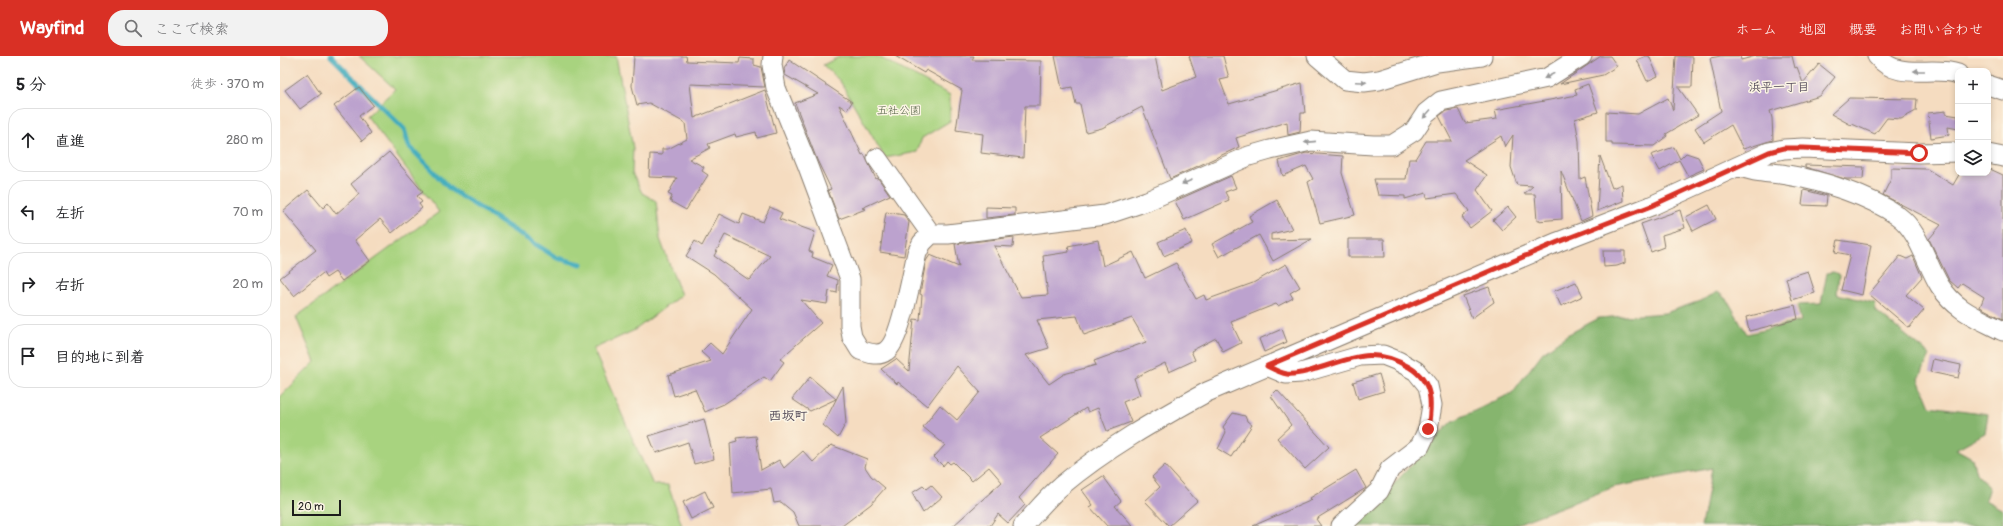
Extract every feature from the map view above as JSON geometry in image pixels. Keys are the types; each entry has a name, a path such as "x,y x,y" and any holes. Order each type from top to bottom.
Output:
{"street":[{"path":"773,56 772,65 776,88 807,164 850,278 850,326 852,337 860,350 878,355 887,351 897,334 917,253 922,243 931,234 948,234 1105,215 1147,201 1249,156 1304,143 1311,142 1373,145 1392,144 1414,131 1426,113 1441,101 1547,78 1582,56"},
{"path":"1317,56 1345,80 1364,82 1380,80 1437,62 1482,56"},
{"path":"1878,56 1887,64 1903,72 1955,74"},
{"path":"1991,86 2003,90"},
{"path":"1023,526 1060,486 1101,455 1156,420 1207,392 1558,242 1651,206 1769,152 1784,148 1919,153 1955,152"},
{"path":"1991,155 2003,157"},
{"path":"876,158 931,234"},
{"path":"1739,166 1750,171 1788,175 1841,189 1874,202 1898,216 1912,233 1940,286 1952,301 1968,315 2003,331"},
{"path":"1267,366 1286,374 1301,373 1360,356 1383,355 1416,371 1428,386 1432,405 1428,429 1420,446 1390,469 1379,491 1341,526"}],"green space":[{"path":"359,56 616,56 633,148 632,173 642,193 656,201 660,239 681,295 635,330 593,349 653,485 668,485 682,526 280,526 280,397 315,362 296,317 439,212 367,116 395,89"},
{"name":"五社公園","path":"841,56 877,56 950,95 950,121 922,138 917,152 885,158 840,81 823,65"},
{"path":"1833,272 1839,274 1837,294 1875,303 1876,311 1930,355 1919,379 1930,406 1988,414 1985,433 1956,449 1972,458 1976,473 1989,487 1985,500 2003,510 2003,526 1701,526 1712,468 1614,487 1511,526 1351,526 1392,486 1451,422 1512,393 1543,352 1567,335 1599,318 1665,313 1700,301 1718,292 1728,301 1747,334 1801,321 1797,305 1821,304 1827,273"}],"building":[{"path":"634,56 686,56 687,61 739,63 740,58 754,59 754,65 761,67 765,87 690,84 694,118 765,90 776,133 757,138 756,132 736,137 735,134 708,144 710,148 689,159 704,167 702,171 708,175 686,210 670,201 672,196 668,194 677,178 649,177 650,154 662,155 662,149 668,149 687,139 685,123 649,103 637,105 632,86"},
{"path":"895,56 974,56 972,60 1041,61 1040,106 1025,106 1023,158 981,153 983,134 956,130 962,90 926,70 924,73"},
{"path":"1055,56 1155,56 1162,90 1196,77 1189,56 1223,56 1229,78 1220,80 1229,104 1302,83 1305,113 1301,113 1300,132 1288,135 1287,122 1236,138 1239,147 1170,179 1142,107 1102,128 1086,132 1080,104 1076,104 1072,87 1062,89"},
{"path":"1601,56 1610,56 1617,66 1603,75 1560,84"},
{"path":"1649,56 1658,76 1647,81 1637,60"},
{"path":"1676,56 1693,57 1692,87 1678,87 1698,115 1666,134 1667,136 1654,146 1612,145 1612,142 1606,142 1606,112 1638,114 1668,98 1673,110"},
{"path":"1721,56 1740,56 1741,60 1756,56 1792,56 1795,68 1797,67 1803,83 1819,64 1835,77 1820,96 1770,111 1772,118 1773,140 1743,149 1731,125 1704,142 1695,128 1721,111 1710,58"},
{"path":"789,60 852,102 847,110 839,105 862,155 864,154 876,179 878,178 890,195 862,208 866,209 839,219 828,190 831,189 817,160 795,103 818,94 785,75 784,69"},
{"path":"307,74 321,94 300,109 285,90"},
{"path":"1588,84 1598,112 1575,119 1579,141 1580,179 1585,177 1592,216 1581,221 1561,171 1562,219 1537,221 1535,194 1524,194 1533,186 1517,185 1511,167 1513,135 1505,147 1501,136 1464,160 1487,175 1477,190 1492,211 1470,228 1462,217 1469,211 1456,194 1427,198 1426,193 1405,199 1405,196 1378,195 1374,179 1406,179 1409,159 1415,159 1426,141 1452,141 1439,116 1446,111 1458,109 1465,123 1497,119 1495,110 1577,95 1575,89"},
{"path":"359,87 373,105 359,116 371,133 362,141 334,106"},
{"path":"1849,98 1917,99 1916,111 1901,119 1887,118 1875,134 1852,124 1851,125 1831,114"},
{"path":"1946,111 1946,114 1955,116 1955,128 1948,127 1949,135 1931,138 1928,113"},
{"path":"1674,147 1680,159 1686,153 1698,157 1704,169 1688,176 1679,160 1660,171 1651,155"},
{"path":"389,152 423,192 417,196 422,202 419,204 422,208 392,233 380,219 355,240 370,261 342,281 335,272 326,278 323,273 294,296 280,278 316,250 283,211 308,190 323,208 328,203 336,214 359,194 351,184"},
{"path":"1306,153 1343,156 1342,173 1355,215 1320,223 1308,182 1313,179 1306,166 1283,176 1279,161"},
{"path":"1600,156 1612,188 1622,184 1623,201 1597,211"},
{"path":"1805,165 1864,167 1863,179 1845,179 1805,167"},
{"path":"1891,168 1927,169 1953,185 1958,176 1991,176 1991,169 2003,175 2003,319 1980,307 1984,297 1962,283 1958,288 1949,280 1929,239 1941,225 1883,195 1891,179"},
{"path":"1231,176 1236,188 1225,192 1229,200 1184,220 1175,201"},
{"path":"1804,190 1827,196 1826,206 1802,205"},
{"path":"1277,200 1292,229 1271,234 1271,240 1312,239 1273,261 1259,235 1219,257 1212,244 1252,222 1249,216"},
{"path":"1709,205 1716,219 1693,231 1686,217"},
{"path":"770,207 782,213 779,219 815,232 809,251 813,253 812,257 832,265 827,276 838,280 837,293 829,291 827,304 801,300 821,323 780,359 784,362 770,381 764,377 724,404 705,412 695,389 674,396 668,375 711,361 701,352 710,343 722,354 752,309 714,274 686,256 695,241 702,246 719,214 739,224 743,214 763,222","holes":["725,235 770,256 749,280 714,256"]},
{"path":"986,207 1015,208 1015,215 986,218"},
{"path":"1508,207 1516,217 1502,230 1493,220"},
{"path":"1680,210 1685,228 1662,235 1664,247 1651,252 1641,224"},
{"path":"886,212 904,215 909,222 904,256 880,252"},
{"path":"1186,230 1192,243 1164,256 1158,242"},
{"path":"1014,237 1013,247 994,246 1021,297 1048,295 1043,256 1069,252 1068,246 1098,240 1103,266 1133,252 1145,278 1176,263 1196,299 1204,295 1206,300 1253,283 1286,264 1300,287 1290,293 1293,298 1278,306 1276,304 1231,322 1241,343 1223,352 1216,338 1191,351 1195,360 1169,372 1165,363 1134,378 1140,395 1123,402 1131,422 1107,431 1098,408 1088,412 1086,408 1040,438 1058,454 1019,498 1025,505 1008,523 998,514 990,526 953,526 1002,482 989,467 972,481 953,462 950,464 947,461 943,466 934,457 945,445 923,427 940,405 957,420 980,392 957,366 927,406 898,382 897,384 881,369 896,359 909,371 914,319 920,320 922,295 920,294 926,261 930,255 959,267 955,244","holes":["1077,316 1084,335 1132,318 1146,342 1094,361 1096,365 1064,374 1049,384 1026,355 1049,348 1037,320"]},
{"path":"1348,239 1384,239 1385,257 1348,257"},
{"path":"1838,240 1871,245 1862,295 1841,290 1850,255 1835,252"},
{"path":"1603,251 1625,251 1625,263 1617,266 1604,267"},
{"path":"1900,256 1907,259 1913,256 1922,277 1906,295 1924,310 1909,328 1869,294"},
{"path":"1808,271 1815,293 1792,300 1786,278"},
{"path":"1576,282 1583,296 1561,306 1554,291"},
{"path":"1489,287 1494,302 1472,318 1463,296"},
{"path":"1795,305 1798,319 1749,331 1746,317"},
{"path":"1282,329 1287,342 1264,352 1259,339"},
{"path":"1933,359 1961,365 1958,378 1930,372"},
{"path":"1379,374 1384,391 1358,399 1353,382"},
{"path":"810,377 836,399 810,411 792,399"},
{"path":"843,386 846,423 838,438 823,425"},
{"path":"1277,390 1329,447 1305,469 1277,438 1291,425 1271,396"},
{"path":"1233,413 1245,416 1247,421 1252,425 1231,457 1218,449 1226,432 1223,427"},
{"path":"704,419 714,459 694,464 688,442 656,453 649,436"},
{"path":"756,436 761,470 779,460 784,468 803,451 813,462 831,445 867,459 865,467 871,476 885,488 871,504 842,526 799,526 793,512 781,502 774,503 771,489 733,493 730,443 737,441 736,438"},
{"path":"1165,465 1197,501 1169,526 1145,501 1160,487 1152,477"},
{"path":"1356,470 1366,488 1316,519 1321,526 1253,526 1312,500 1310,498"},
{"path":"1103,476 1121,501 1115,506 1133,526 1107,526 1090,507 1093,505 1082,490"},
{"path":"931,485 942,497 923,513 912,493 923,486 926,489"},
{"path":"705,491 713,508 691,519 683,502"}],"waterway":[{"path":"331,56 404,129 409,146 450,189 557,258 581,264"}],"district":[{"name":"浜平一丁目","path":"1779,87"},
{"name":"西坂町","path":"788,416"}],"route":[{"path":"1428,429 1432,405 1428,386 1416,371 1383,355 1360,356 1301,373 1286,374 1267,366 1558,242 1651,206 1769,152 1784,148 1803,148 1919,153"}]}
